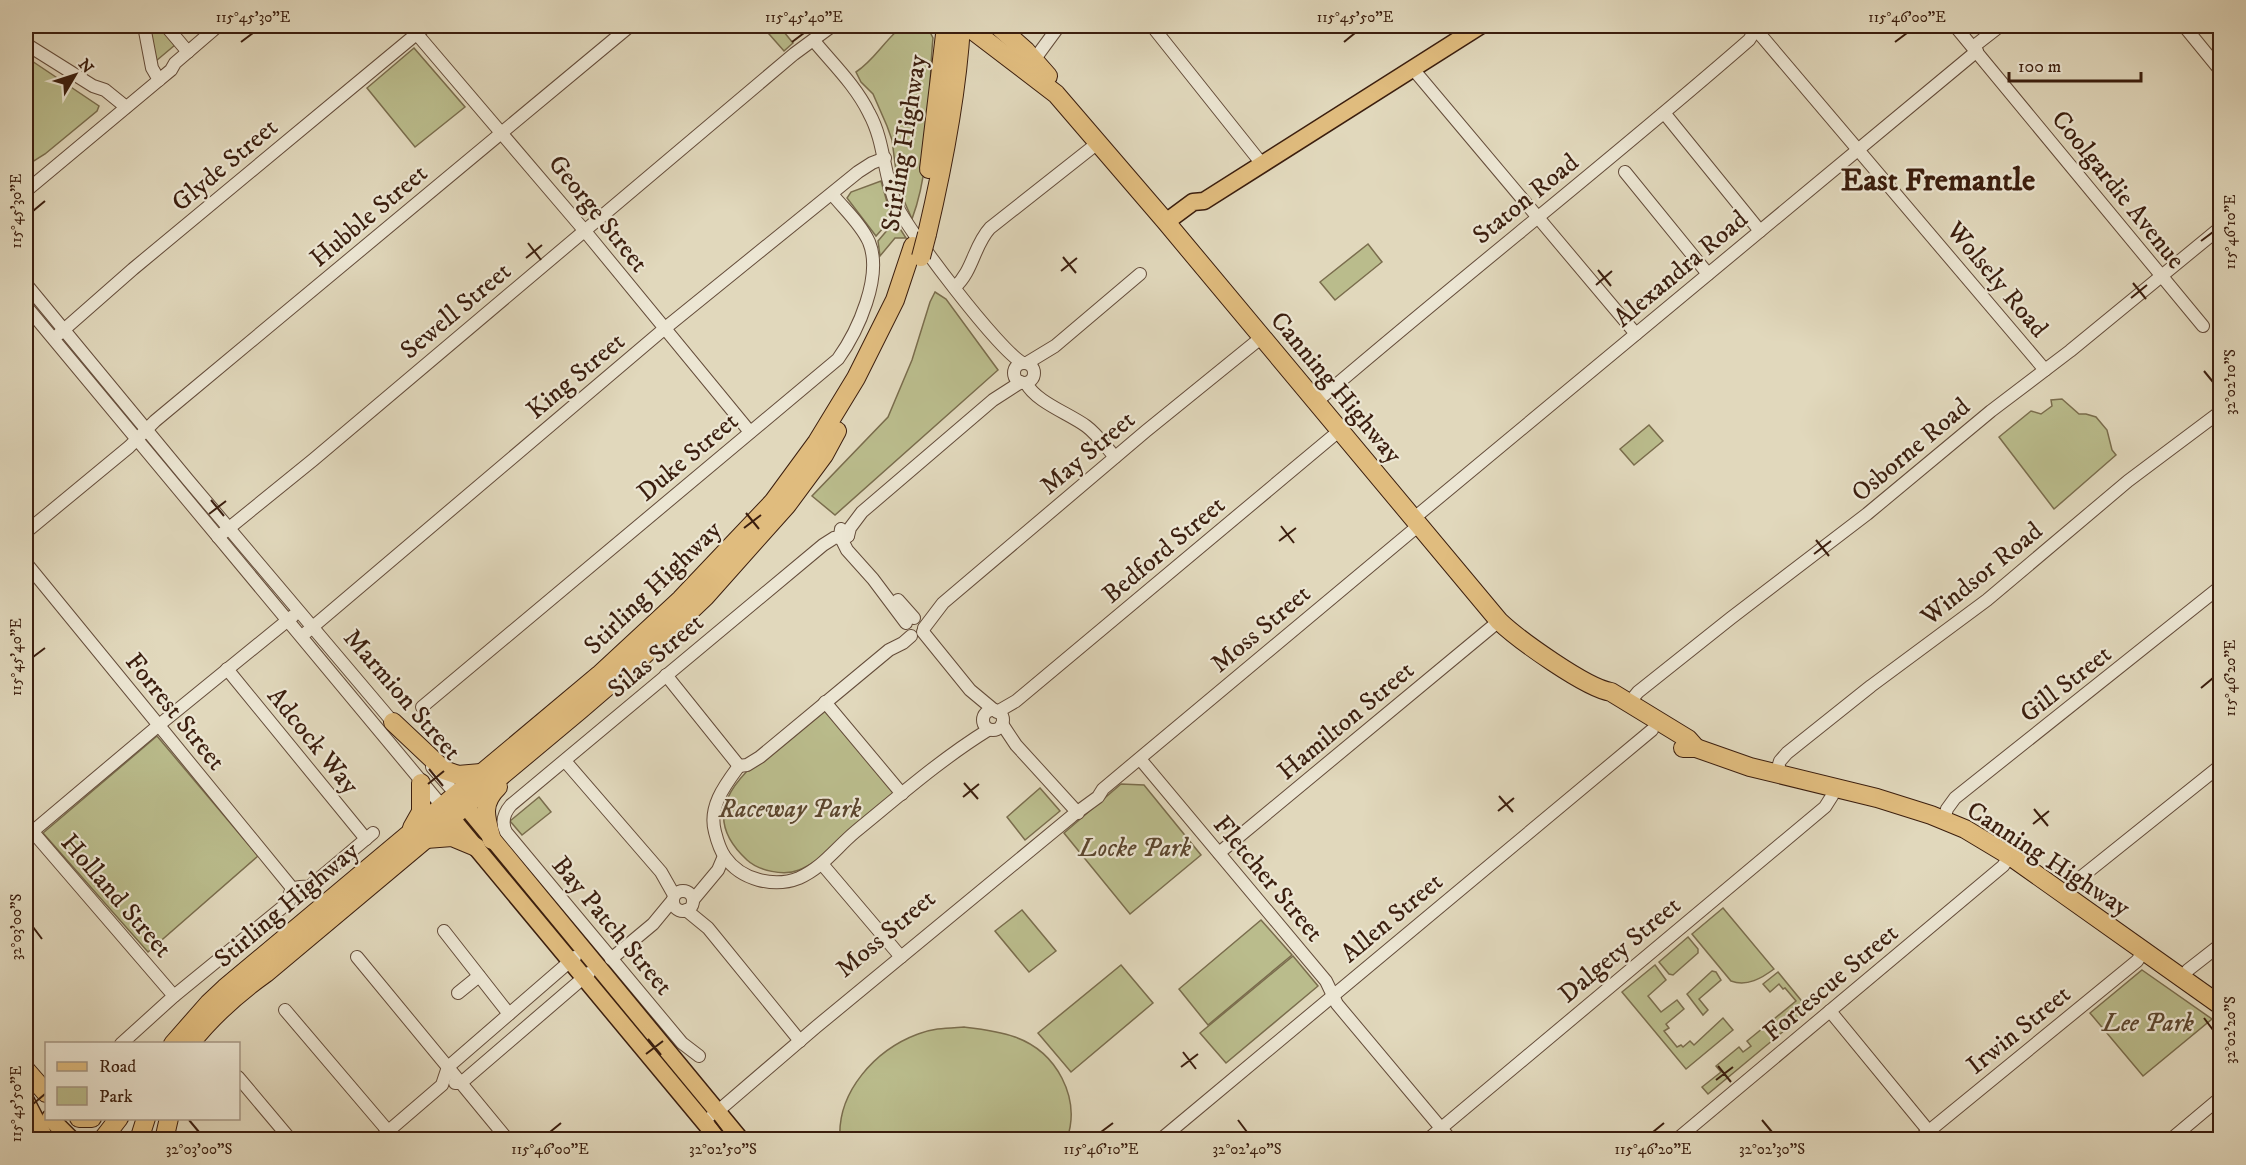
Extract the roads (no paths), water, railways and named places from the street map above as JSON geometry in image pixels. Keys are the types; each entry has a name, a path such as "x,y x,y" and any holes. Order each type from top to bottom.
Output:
{"highway":[{"name":"Stirling Highway","path":"923,229 946,26"},
{"name":"Stirling Highway","path":"175,1042 209,1002 405,836 453,806 580,710 642,656 705,597 787,505 824,455 878,360 905,303 942,164 958,63 961,26"},
{"name":"Canning Highway","path":"967,26 1056,94 1099,142 1499,621 1538,651 1599,690 1611,692 1688,738 1696,748"},
{"name":"Canning Highway","path":"998,26 1017,34 1047,76 1056,94"},
{"path":"958,63 974,50 993,45"},
{"name":"Stirling Highway","path":"192,1042 212,1018 235,997 266,974 426,838 481,773 599,675 681,599 773,502 817,442 856,378 917,252"},
{"name":"Canning Highway","path":"1599,690 1605,701 1683,748 1696,748 1717,757 1776,774 1877,798 1944,819 1983,838 2220,1005"},
{"path":"426,838 452,837 484,844 485,808 489,797 570,724 580,710"},
{"path":"393,722 444,770 458,775 481,773"},
{"path":"405,836 421,812 421,783"},
{"path":"204,1042 225,1015 266,974"},
{"path":"26,1070 45,1093"},
{"path":"26,1117 35,1140"},
{"path":"102,1140 118,1120"},
{"path":"139,1140 146,1120"},
{"path":"164,1140 169,1120"}],"main road":[{"path":"1169,226 1198,210 1204,201 1480,26"},
{"name":"Marmion Street","path":"453,806 577,955 597,967 709,1114 741,1140"},
{"path":"26,1081 45,1112"},
{"path":"26,1101 46,1140"},
{"name":"Marmion Street","path":"709,1114 719,1140"},
{"path":"51,1120 72,1140"}],"street":[{"path":"144,26 157,78"},
{"path":"166,26 188,52"},
{"path":"27,186 157,78 167,65 175,63 218,26"},
{"name":"Hubble Street","path":"26,532 630,26"},
{"name":"Sewell Street","path":"218,537 313,460 794,54 832,26"},
{"path":"1034,60 1059,26"},
{"path":"1152,26 1262,164"},
{"name":"Staton Road","path":"1315,403 1537,217 1665,114 1749,40 1756,26"},
{"name":"Wolsely Road","path":"1756,26 2045,370"},
{"name":"Coolgardie Avenue","path":"1955,26 2203,326"},
{"name":"Alexandra Road","path":"1416,522 1858,149 2000,26"},
{"path":"2184,26 2220,70"},
{"name":"George Street","path":"418,28 750,432"},
{"name":"Glyde Street","path":"53,339 418,28"},
{"path":"811,41 868,110 877,128 891,191 904,220 993,336 995,343 1024,373 1030,390 1090,430 1112,459"},
{"path":"26,44 93,86 121,108"},
{"path":"1413,69 1636,334"},
{"path":"1665,114 1760,231"},
{"path":"955,287 966,275 982,237 990,228 1099,142"},
{"name":"King Street","path":"302,636 664,329 872,163 885,158"},
{"path":"1625,172 1708,274"},
{"name":"Duke Street","path":"422,707 838,359 849,344 861,317 873,266 872,251 865,234 832,194"},
{"name":"Osborne Road","path":"1629,704 1638,692 1722,624 1867,514 1991,411 2220,228"},
{"name":"Silas Street","path":"504,815 511,804 823,545 844,536 862,512 1140,274"},
{"name":"Marmion Street","path":"26,284 228,528 393,722 453,806"},
{"name":"Marmion Street","path":"26,306 302,636 421,783 453,806"},
{"name":"May Street","path":"739,762 747,765 754,760 889,650 903,643 915,628 943,603 1112,459 1262,337"},
{"name":"Windsor Road","path":"1776,774 1780,761 1787,753 1871,686 1987,600 2128,481 2220,412"},
{"name":"Bedford Street","path":"993,721 1339,431"},
{"name":"Moss Street","path":"709,1114 1073,812 1094,792 1103,789 1140,759 1416,522"},
{"path":"844,536 915,628 1054,789 1055,795 1073,812"},
{"name":"Forrest Street","path":"26,563 292,888"},
{"name":"Gill Street","path":"1944,819 1947,809 1955,798 2220,587"},
{"path":"28,831 298,611"},
{"name":"Hamilton Street","path":"1219,854 1499,621"},
{"name":"Adcock Way","path":"226,669 370,836 309,887 297,885 292,888"},
{"path":"666,675 719,742 739,762 722,790 715,809 715,830 729,861 752,878 765,882 797,878 822,864 839,846 993,721"},
{"path":"825,702 902,794"},
{"name":"Allen Street","path":"1160,1140 1652,730"},
{"name":"Fletcher Street","path":"1140,759 1326,981 1337,1004 1451,1140"},
{"path":"565,761 708,928 798,1039"},
{"path":"2064,894 2072,885 2220,766"},
{"name":"Dalgety Street","path":"1427,1140 1825,807 1834,788"},
{"name":"Bay Patch Street","path":"504,815 503,822 506,832 597,967 682,1044 699,1056"},
{"name":"Holland Street","path":"28,831 174,996"},
{"name":"Fortescue Street","path":"1676,1140 2003,866 2010,856"},
{"path":"442,1085 461,1083 597,967 729,861"},
{"path":"822,864 899,955"},
{"path":"123,1042 174,996 289,902 288,895 292,888"},
{"path":"444,931 509,1014"},
{"path":"2183,978 2188,970 2220,945"},
{"name":"Irwin Street","path":"1918,1140 1932,1135 2137,961 2144,951"},
{"path":"378,1140 442,1085 448,1067 577,955"},
{"path":"357,957 508,1140"},
{"path":"458,993 479,976"},
{"path":"285,1010 388,1131"},
{"path":"1830,1011 1932,1135"},
{"path":"240,1079 291,1140"},
{"path":"2170,1140 2220,1098"}],"district":[{"name":"East Fremantle","path":"1938,179"}],"park label":[{"name":"Raceway Park","path":"790,808"},
{"name":"Locke Park","path":"1135,847"},
{"name":"Lee Park","path":"2148,1022"}]}
